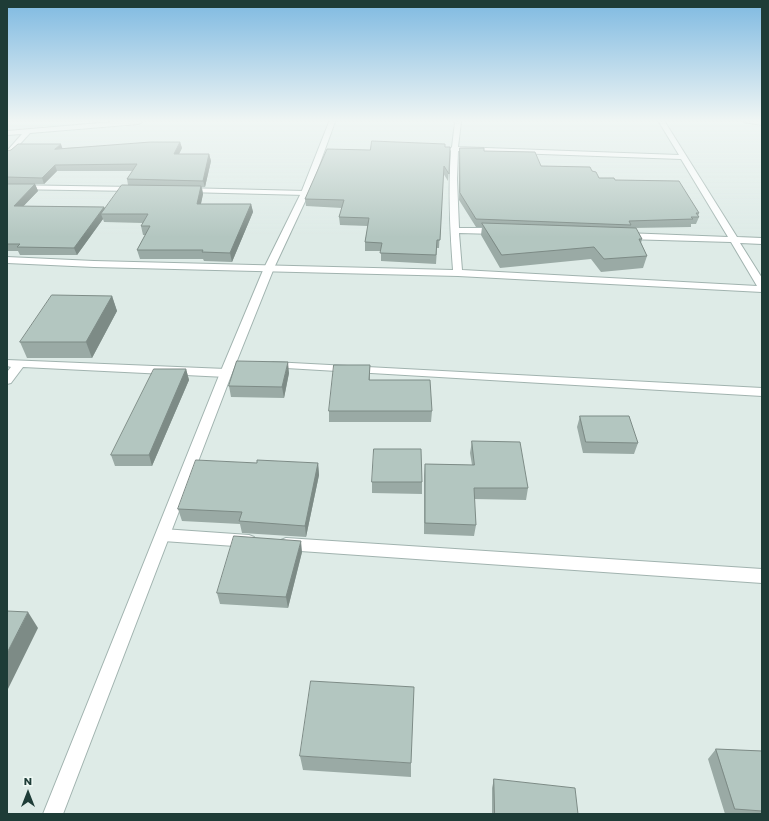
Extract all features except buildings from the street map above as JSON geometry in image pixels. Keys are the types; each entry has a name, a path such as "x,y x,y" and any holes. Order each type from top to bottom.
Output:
{"street":[{"path":"53,814 163,535 232,366 269,268 305,193 317,160"},
{"path":"453,160 454,230 458,273"},
{"path":"685,160 762,288"},
{"path":"7,187 144,189"},
{"path":"174,190 305,193"},
{"path":"454,230 508,232"},
{"path":"617,236 762,241"},
{"path":"7,260 94,264 458,273 762,288"},
{"path":"7,363 232,366"},
{"path":"7,380 20,363"},
{"path":"262,364 762,392"},
{"path":"163,535 762,576"}]}
